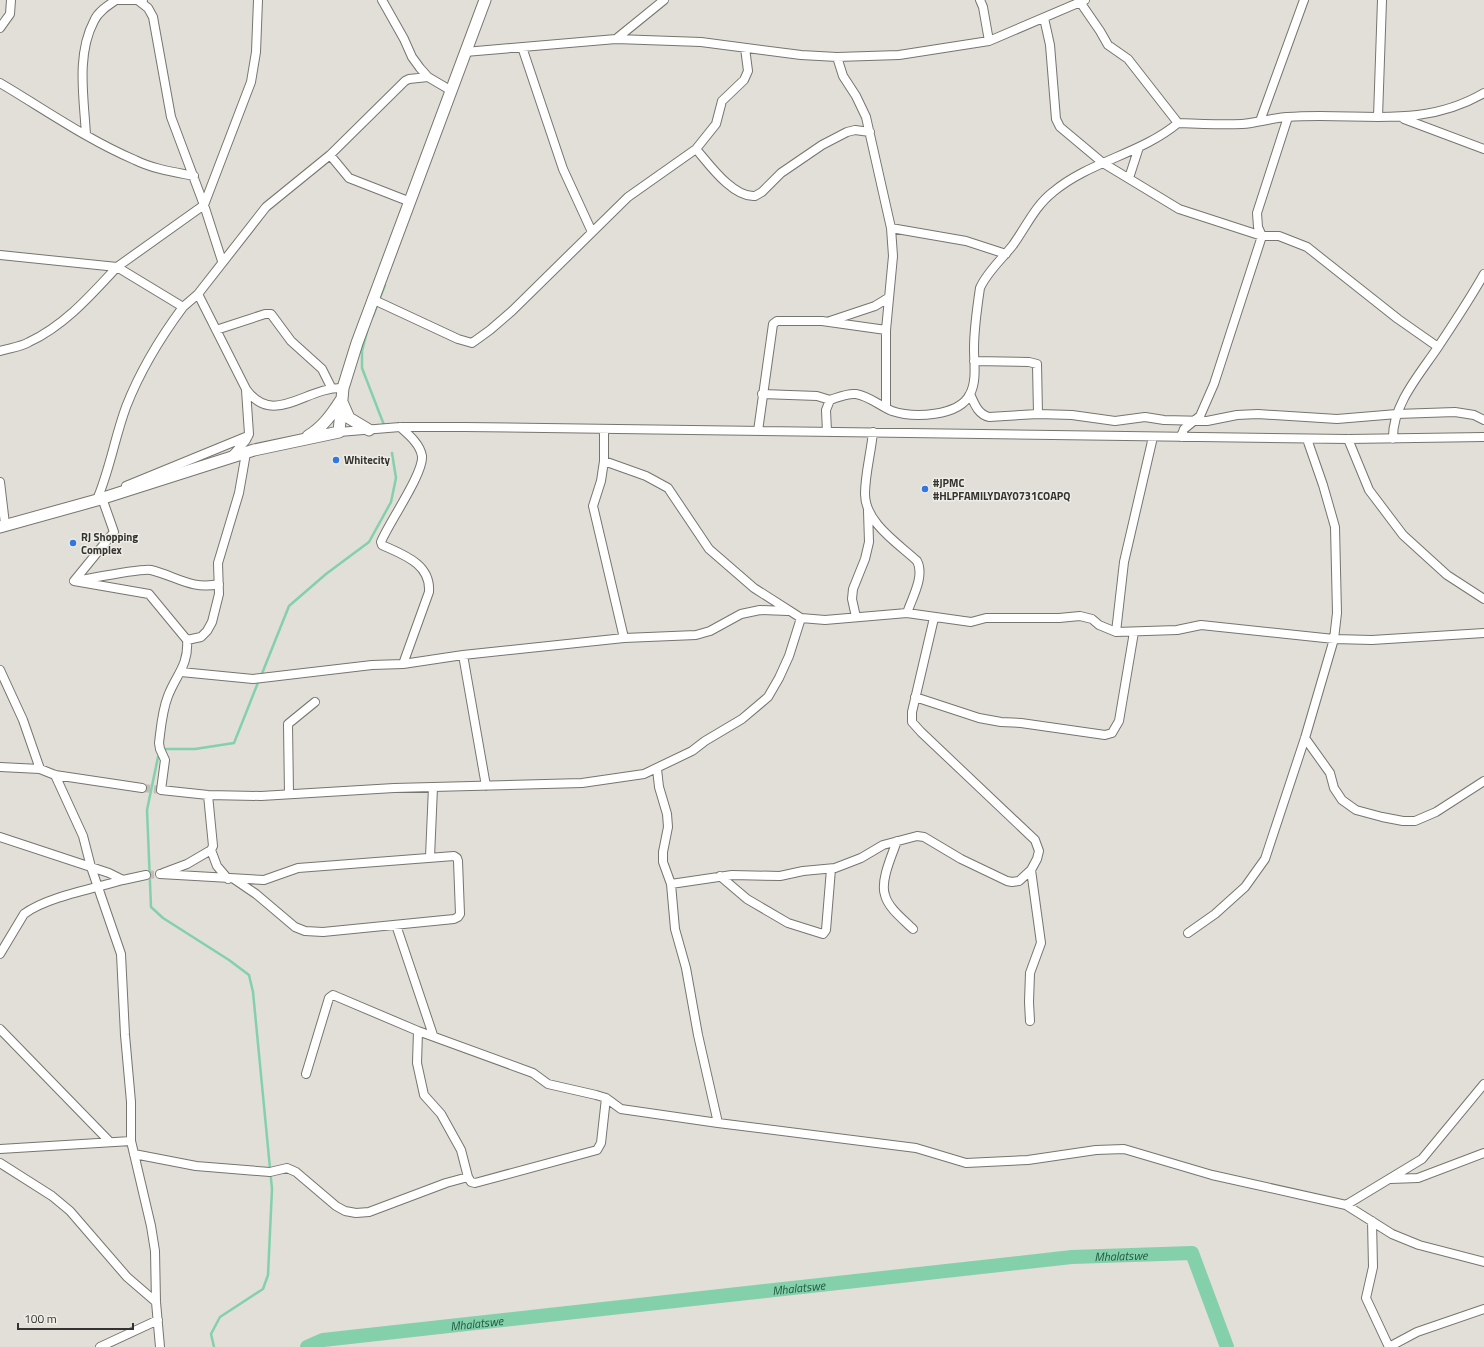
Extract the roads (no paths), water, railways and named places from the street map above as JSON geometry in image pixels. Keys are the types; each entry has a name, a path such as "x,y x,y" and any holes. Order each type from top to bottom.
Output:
{"street":[{"path":"0,28 10,14 11,0"},
{"path":"86,135 82,77 83,60 89,33 94,20 104,8 116,0 141,1 148,8 153,17 171,116 194,176 222,261"},
{"path":"0,351 29,343 55,326 79,307 117,267 204,205 251,82 256,52 258,0"},
{"path":"382,0 404,39 412,57 428,77 450,90"},
{"path":"339,432 343,388 372,299 485,0"},
{"path":"616,39 664,0"},
{"path":"980,0 983,7 989,41"},
{"path":"1260,121 1304,0"},
{"path":"1378,117 1382,0"},
{"path":"465,52 616,39 701,42 801,55 837,57 899,55 989,41 1082,1 1108,45 1128,59 1178,123"},
{"path":"1044,18 1050,46 1056,119 1060,127 1103,163 1179,209 1262,236 1279,236 1307,247 1398,319 1438,347"},
{"path":"522,47 563,169 592,232"},
{"path":"372,299 458,339 472,343 512,311 628,197 696,149 716,124 722,102 744,80 748,71 745,48"},
{"path":"248,436 98,497 106,477 126,408 145,364 182,307 198,294 222,261 266,207 330,155 409,79 412,70 412,57"},
{"path":"837,57 843,76 856,96 866,117 879,183 891,228 893,256 886,330 886,408"},
{"path":"409,79 428,77"},
{"path":"0,83 86,135 136,161 160,169 194,176"},
{"path":"762,394 817,396 830,400 855,394 863,396 893,411 921,415 936,413 964,403 970,394 974,382 974,348 980,288 984,279 1006,254 1038,206 1053,191 1087,169 1162,136 1178,123 1242,124 1288,117 1401,118 1449,110 1465,104 1484,93"},
{"path":"1181,437 1184,429 1200,416 1214,384 1262,236 1258,227 1257,214 1288,117"},
{"path":"1401,118 1484,149"},
{"path":"696,149 725,182 740,193 755,196 762,192 781,173 834,138 855,130 870,132"},
{"path":"1129,178 1138,147"},
{"path":"330,155 349,178 408,201"},
{"path":"891,228 966,241 1006,254"},
{"path":"0,255 117,267 182,307"},
{"path":"1393,439 1392,428 1397,414 1408,394 1484,274"},
{"path":"198,294 253,400 264,405 276,407 332,387 343,388"},
{"path":"828,322 875,306 888,298"},
{"path":"216,330 266,314 271,314 291,341 322,369 332,387"},
{"path":"758,431 773,324 777,321 828,322 886,330"},
{"path":"974,361 1029,362 1037,364 1038,414"},
{"path":"232,456 248,436 249,428 246,389"},
{"path":"970,394 979,412 983,416 997,417 1038,414 1072,415 1115,421 1145,417 1214,420 1237,415 1258,414 1338,419 1397,414 1455,412 1474,415 1484,420"},
{"path":"341,400 349,418 368,430"},
{"path":"304,439 317,430 329,418 341,400"},
{"path":"827,432 826,410 830,400"},
{"path":"400,427 414,440 420,450 422,458 421,465 381,542 382,545 420,564 426,572 430,582 429,592 403,664"},
{"path":"0,482 2,526 102,498 246,452 339,432 400,427 873,432 1307,439 1484,437"},
{"path":"604,429 604,461 601,481 593,506 624,638"},
{"path":"856,617 852,599 853,589 865,559 869,542 868,511 865,495 873,432"},
{"path":"1116,632 1124,562 1153,437"},
{"path":"1188,933 1215,914 1245,887 1265,859 1305,738 1334,639 1337,614 1335,528 1323,485 1307,439"},
{"path":"1348,439 1369,490 1403,535 1447,575 1484,599"},
{"path":"187,640 201,637 207,631 217,605 219,584 218,563 240,492 246,452"},
{"path":"604,461 646,476 668,488 710,549 754,588 801,618 826,620 907,613 971,622 986,618 1059,618 1080,616 1092,619 1099,625 1116,632 1177,630 1201,625 1334,639 1372,640 1484,633"},
{"path":"74,581 114,532 102,498"},
{"path":"868,511 878,524 917,561 920,566 920,573 907,613"},
{"path":"74,581 150,569 176,580 204,587 219,584"},
{"path":"74,581 149,594 187,640 186,654 181,672 168,695 164,707 160,749 165,760 161,790 208,795 289,794 433,787 582,783 630,777 657,769 692,751 711,736 742,719 768,696 780,678 789,656 801,618"},
{"path":"181,672 253,679 372,665 403,664 463,655 624,638 696,635 710,631 741,614 760,610 791,611"},
{"path":"671,884 720,876 780,876 803,871 831,869 861,858 884,845 917,836 924,837 961,859 1007,881 1019,881 1031,870 1037,859 1039,851 1035,840 912,722 915,697 934,618"},
{"path":"915,697 972,716 1001,722 1021,723 1105,735 1112,733 1120,721 1134,632"},
{"path":"463,655 486,786"},
{"path":"0,670 23,720 40,769"},
{"path":"289,794 288,724 315,702"},
{"path":"1305,738 1330,773 1334,788 1342,800 1356,810 1382,817 1403,821 1415,821 1436,812 1484,781"},
{"path":"0,767 40,769 55,775 142,788"},
{"path":"657,769 659,787 667,814 668,827 662,852 663,862 671,884 675,929 686,968 698,1035 718,1123"},
{"path":"55,775 83,836 91,867 119,944 122,961 125,1035 131,1102 131,1141 151,1226 155,1251 156,1302 160,1347"},
{"path":"430,857 433,787"},
{"path":"208,795 213,846 211,850 217,866 231,879 256,894 296,927 305,931 323,932 454,919 460,914 457,858 454,856 298,868 264,880 231,879 160,874 187,864 211,850"},
{"path":"0,837 91,867 123,880"},
{"path":"897,841 888,866 884,895 889,903 912,929"},
{"path":"720,876 747,898 788,923 823,934 826,930 831,869"},
{"path":"1030,1021 1028,1002 1030,973 1041,943 1031,870"},
{"path":"0,954 24,914 30,910 98,887 146,875"},
{"path":"396,924 433,1035"},
{"path":"306,1074 331,996 338,996 418,1031 433,1035 533,1073 548,1084 606,1098 621,1109 916,1148 966,1163 1028,1160 1096,1150 1124,1149 1212,1175 1346,1205 1392,1234 1419,1245 1484,1262"},
{"path":"0,1028 110,1142"},
{"path":"418,1031 417,1063 424,1095 441,1114 461,1150 468,1177 475,1183 597,1150 601,1143 606,1098"},
{"path":"1346,1205 1422,1159 1484,1084"},
{"path":"0,1149 90,1145 131,1141"},
{"path":"1390,1179 1418,1178 1484,1153"},
{"path":"134,1154 196,1166 270,1172 287,1168 296,1172 336,1206 345,1211 356,1213 369,1212 446,1183 468,1177"},
{"path":"0,1163 52,1196 70,1211 127,1277 156,1302"},
{"path":"1372,1221 1373,1267 1366,1298 1389,1347 1417,1332 1484,1309"},
{"path":"100,1347 158,1320"}],"waterway":[{"path":"373,316 385,285"},
{"path":"368,328 362,351 362,368 384,425"},
{"path":"261,676 289,606 326,574 369,542 391,502 396,478 392,453"},
{"path":"166,749 195,749 234,743 259,680"},
{"path":"158,757 147,810 151,907 163,918 229,960 249,975 253,992 272,1189 268,1275 263,1289 220,1317 211,1334 214,1347"},
{"name":"Mhalatswe","path":"307,1347 323,1340 1072,1257 1192,1253 1227,1347"}],"tunnel":[{"path":"142,788 161,790"},
{"path":"146,875 160,874"}],"place":[{"name":"Whitecity","path":"336,460"},
{"name":"#JPMC #HLPFAMILYDAY0731COAPQ","path":"925,489"},
{"name":"RJ Shopping Complex","path":"73,543"}]}
